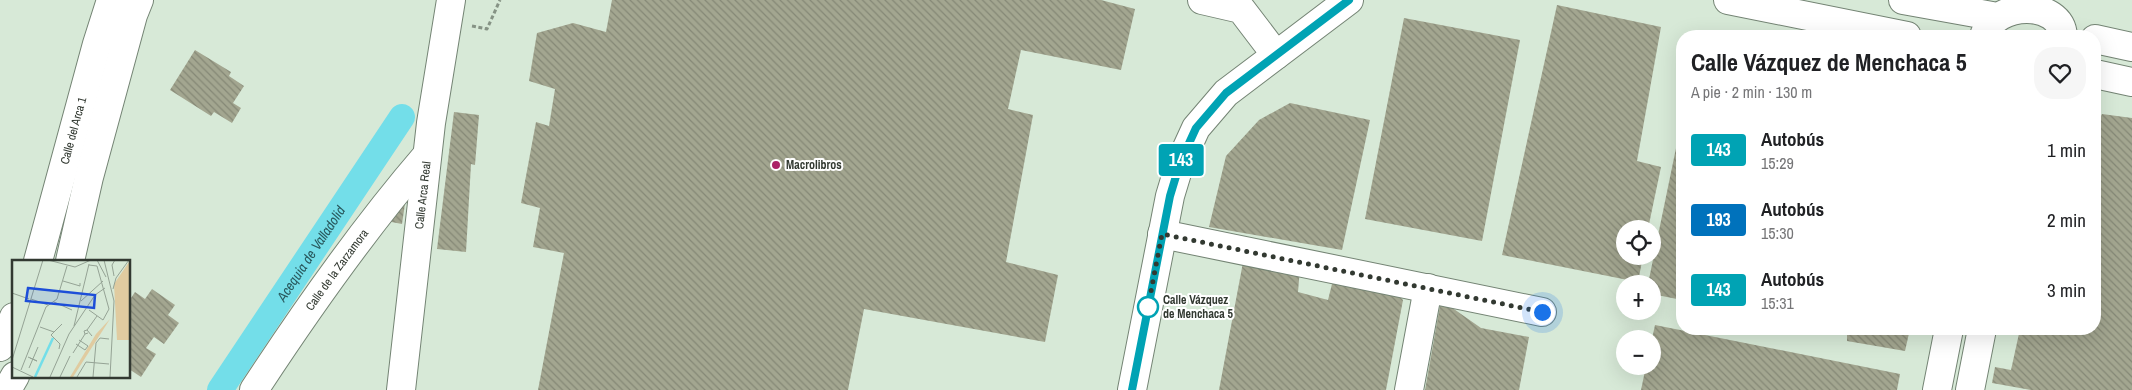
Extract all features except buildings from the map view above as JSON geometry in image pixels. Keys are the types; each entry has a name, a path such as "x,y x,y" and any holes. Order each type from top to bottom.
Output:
{"street":[{"name":"Calle del Arca 1","path":"38,260 97,44 111,0"},
{"path":"70,260 89,177 133,15 139,0"},
{"path":"1202,0 1247,5 1276,55"},
{"path":"1132,390 1170,196 1177,171 1196,128 1226,93 1349,0"},
{"path":"1728,0 1877,30"},
{"path":"1903,0 1995,15 2013,2 2026,1 2038,4 2076,30"},
{"name":"Calle Arca Real","path":"401,390 427,155 449,12"},
{"path":"2101,40 2132,47"},
{"path":"2101,75 2132,82"},
{"name":"Calle de la Zarzamora","path":"254,390 293,331 377,216 427,155"},
{"path":"1162,234 1542,312"},
{"path":"1409,390 1428,288"},
{"path":"0,347 12,321"},
{"path":"1937,390 1948,335"},
{"path":"1970,390 1981,335"},
{"path":"7,390 14,378"}],"path":[{"path":"449,12 487,29 500,0"}],"waterway":[{"name":"Acequia de Valladolid","path":"220,390 402,117"}],"bus line":[{"name":"143","path":"1132,390 1170,196 1180,163 1196,128 1226,93 1349,0"}],"place":[{"name":"Macrolibros","path":"776,165"},
{"name":"Calle Vázquez de Menchaca 5","path":"1148,307"}],"route":[{"path":"1148,307 1147,312 1162,234 1542,312"}]}
